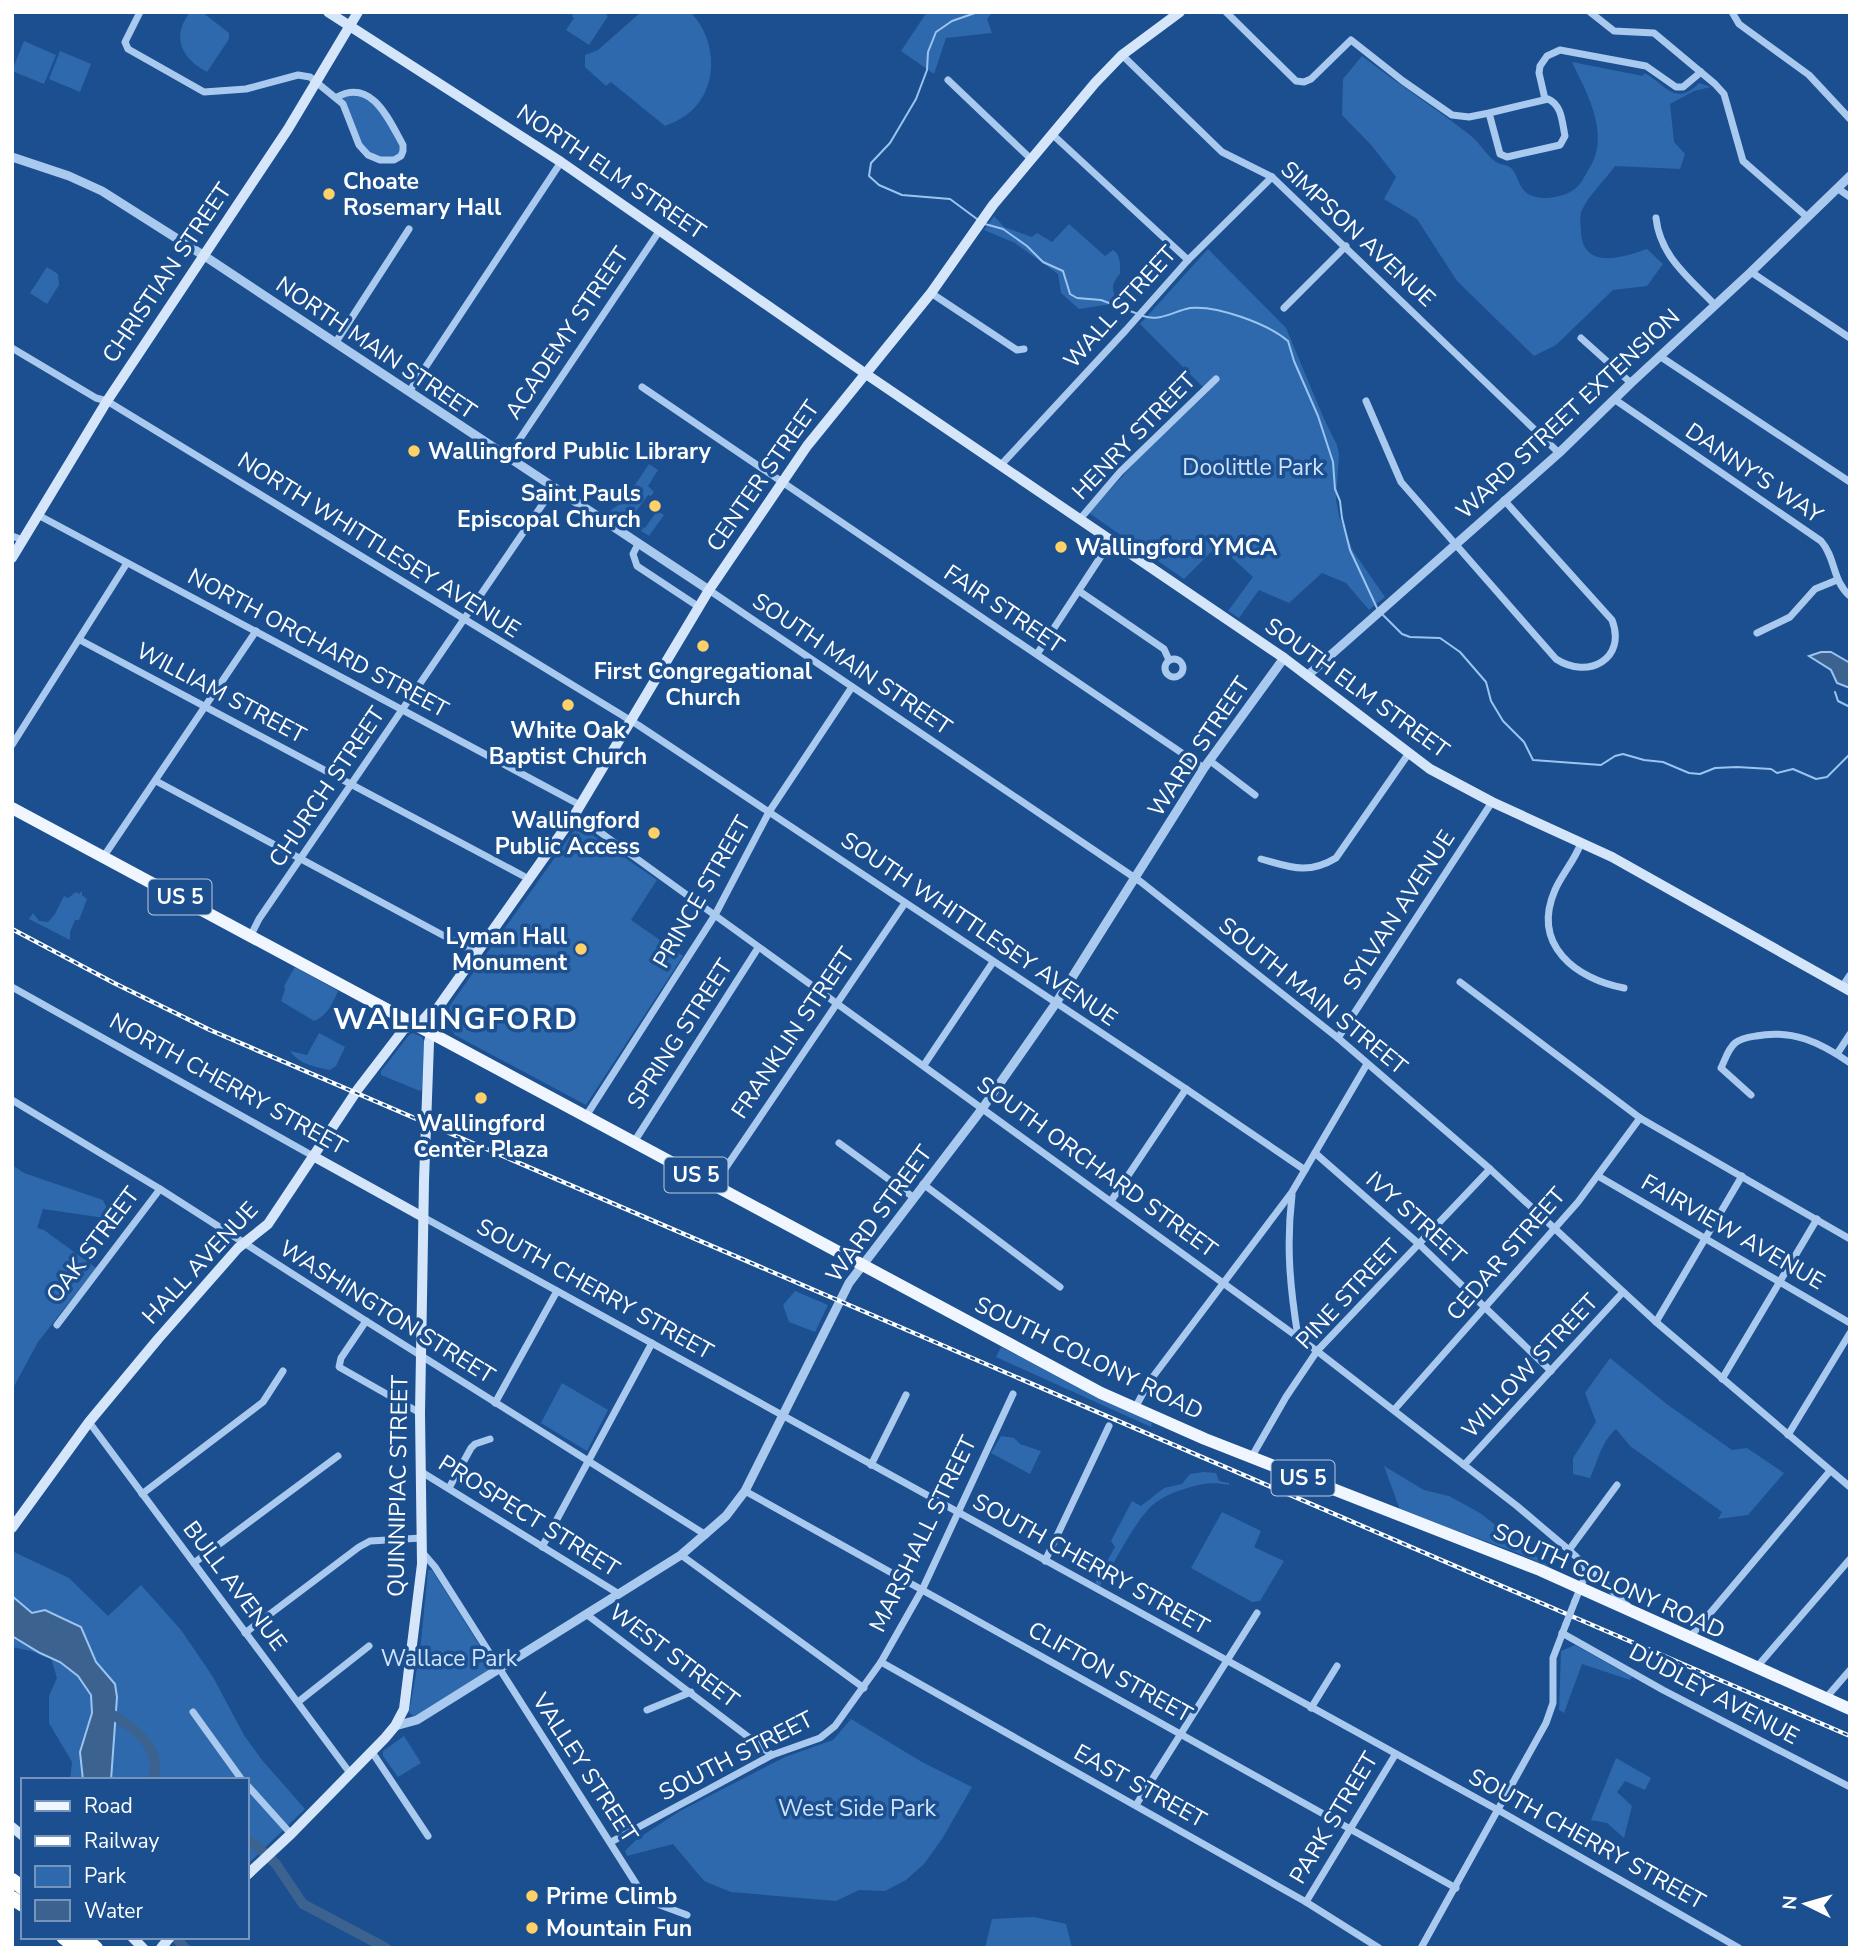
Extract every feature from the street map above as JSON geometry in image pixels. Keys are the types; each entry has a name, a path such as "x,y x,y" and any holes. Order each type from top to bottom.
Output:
{"main road":[{"name":"NORTH ELM STREET","path":"328,12 561,162 866,374"},
{"name":"CHRISTIAN STREET","path":"12,558 18,538 38,515 107,401 317,81 358,12"},
{"name":"CENTER STREET","path":"430,1034 437,1009 578,810 709,590 812,439 931,293 985,215 1052,134 1122,55 1180,12"},
{"name":"SOUTH ELM STREET","path":"866,374 1284,658 1445,778 1652,878 1846,989"},
{"name":"US 5","path":"12,807 413,1024"},
{"name":"CENTER STREET","path":"413,1024 422,1021 437,1009"},
{"name":"SOUTH COLONY ROAD","path":"413,1024 863,1264 1068,1377 1135,1409 1251,1458 1580,1588 1850,1709"},
{"name":"HALL AVENUE","path":"12,1528 89,1422 158,1339 244,1244 268,1224 358,1089 404,1029 413,1024"},
{"name":"QUINNIPIAC STREET","path":"248,1874 291,1835 372,1752 396,1726 404,1709 422,1552 420,1413 423,1217 430,1034"},
{"name":"NORTH CHERRY STREET","path":"313,1156 423,1217"}],"street":[{"path":"140,12 125,42 128,50 204,92 246,89 298,75 310,77 343,104 363,151 380,160 401,156 403,145 382,108 359,92 337,97"},
{"path":"1226,12 1296,81 1311,79 1351,40 1452,115 1469,117 1545,99 1556,103 1559,108 1565,136 1560,145 1507,157 1500,154 1489,113"},
{"path":"1590,12 1614,31 1654,33 1701,72 1724,94 1743,161 1806,216"},
{"path":"1732,12 1739,24 1809,75 1850,119"},
{"path":"1545,99 1540,66 1547,56 1560,50 1646,66 1676,87 1686,85 1701,72"},
{"name":"SIMPSON AVENUE","path":"1122,55 1222,152 1272,177 1559,453"},
{"path":"948,80 1031,159"},
{"path":"1052,134 1188,260"},
{"name":"NORTH MAIN STREET","path":"12,157 69,176 102,191 709,590"},
{"path":"409,392 561,162"},
{"name":"WARD STREET EXTENSION","path":"1307,676 1559,453 1850,176"},
{"name":"WALL STREET","path":"1000,466 1188,260 1272,177"},
{"path":"1837,188 1850,197"},
{"path":"1656,218 1658,236 1665,251 1715,305"},
{"path":"335,342 409,229"},
{"name":"ACADEMY STREET","path":"507,458 660,230"},
{"path":"1284,308 1346,246"},
{"path":"1751,272 1850,338"},
{"path":"931,293 1017,350 1024,349"},
{"path":"1581,338 1631,383"},
{"name":"NORTH WHITTLESEY AVENUE","path":"12,348 96,398 107,401 632,721"},
{"path":"1661,357 1850,482"},
{"name":"HENRY STREET","path":"1080,519 1121,472 1216,379"},
{"name":"FAIR STREET","path":"642,387 1037,654 1255,795"},
{"name":"DANNY'S WAY","path":"1614,399 1821,541 1830,555 1837,580 1850,596"},
{"path":"1366,401 1401,482 1556,659 1583,669 1595,667 1606,658 1613,646 1616,632 1608,614 1504,500"},
{"name":"CHURCH STREET","path":"251,935 553,488"},
{"name":"NORTH ORCHARD STREET","path":"38,515 403,710 578,810"},
{"path":"1037,654 1111,541"},
{"path":"638,544 633,554 637,566 699,607"},
{"path":"12,745 127,563"},
{"path":"1757,633 1790,617 1815,589 1837,580"},
{"name":"SOUTH MAIN STREET","path":"709,590 1135,877 1338,1038 1490,1169 1656,1322 1850,1488"},
{"path":"1079,591 1164,649 1170,660"},
{"path":"104,856 256,631"},
{"name":"WILLIAM STREET","path":"80,640 529,879"},
{"name":"WARD STREET","path":"396,1726 417,1720 681,1555 726,1516 745,1491 845,1290 982,1109 1056,1003 1206,764 1284,658"},
{"name":"PRINCE STREET","path":"586,1116 715,915 769,812 852,687"},
{"name":"SOUTH WHITTLESEY AVENUE","path":"632,721 1186,1088 1305,1170"},
{"path":"1261,859 1308,869 1336,858 1409,753"},
{"path":"156,781 476,953"},
{"name":"SYLVAN AVENUE","path":"1338,1038 1492,802"},
{"name":"SOUTH ORCHARD STREET","path":"578,810 758,948 1317,1351 1569,1550 1635,1612"},
{"path":"1581,843 1554,892 1548,920 1555,949 1569,965 1605,985 1624,988"},
{"name":"FRANKLIN STREET","path":"713,1185 905,903"},
{"name":"SPRING STREET","path":"634,1142 758,948"},
{"path":"923,1065 993,962"},
{"path":"1846,989 1850,975"},
{"path":"1460,982 1640,1118 1850,1239"},
{"name":"NORTH CHERRY STREET","path":"12,987 313,1156"},
{"path":"1751,1095 1721,1068 1736,1042 1746,1038 1775,1033 1799,1036 1838,1054 1850,1063"},
{"path":"1838,1054 1850,1034"},
{"path":"1135,1409 1149,1382 1292,1192 1367,1064"},
{"path":"1111,1201 1186,1088"},
{"name":"WASHINGTON STREET","path":"12,1100 160,1189 706,1535"},
{"name":"CEDAR STREET","path":"1394,1410 1555,1229 1640,1118"},
{"path":"839,1143 913,1197"},
{"name":"IVY STREET","path":"1315,1153 1420,1245 1551,1371"},
{"name":"PINE STREET","path":"1251,1458 1286,1397 1317,1351 1490,1169"},
{"name":"FAIRVIEW AVENUE","path":"1598,1176 1850,1323"},
{"path":"1656,1322 1742,1176"},
{"path":"923,1184 1060,1287"},
{"name":"OAK STREET","path":"57,1325 160,1189"},
{"path":"1292,1192 1287,1237 1291,1293 1298,1337"},
{"name":"SOUTH CHERRY STREET","path":"423,1217 1498,1810 1738,1948"},
{"path":"1722,1379 1817,1219"},
{"path":"495,1403 557,1291"},
{"name":"WILLOW STREET","path":"1464,1465 1623,1292"},
{"path":"366,1321 341,1358 339,1367 420,1413"},
{"path":"1788,1435 1850,1333"},
{"path":"542,1547 652,1343"},
{"path":"142,1494 263,1402 283,1371"},
{"name":"MARSHALL STREET","path":"864,1688 923,1588 1013,1394"},
{"path":"872,1465 906,1395"},
{"name":"BULL AVENUE","path":"89,1422 350,1773"},
{"path":"1045,1561 1109,1426"},
{"path":"449,1488 471,1448 490,1439"},
{"path":"194,1563 338,1456"},
{"name":"PROSPECT STREET","path":"420,1470 619,1594"},
{"path":"1690,1638 1830,1471"},
{"path":"1569,1550 1617,1485"},
{"name":"CLIFTON STREET","path":"745,1491 1456,1888"},
{"path":"245,1633 359,1546 370,1541 422,1538"},
{"name":"VALLEY STREET","path":"422,1552 435,1567 640,1889 660,1905 687,1915"},
{"path":"681,1555 864,1688"},
{"path":"1756,1669 1850,1559"},
{"path":"1421,1948 1550,1714 1553,1703 1553,1658 1586,1574 1585,1566"},
{"path":"1136,1805 1257,1613"},
{"name":"WEST STREET","path":"586,1614 772,1755"},
{"name":"DUDLEY AVENUE","path":"1562,1633 1673,1695 1850,1787"},
{"path":"298,1702 369,1646"},
{"name":"EAST STREET","path":"881,1662 1306,1902 1379,1948"},
{"path":"1311,1708 1337,1666"},
{"path":"1825,1699 1850,1670"},
{"name":"SOUTH STREET","path":"611,1842 772,1755 820,1738 835,1726 864,1688"},
{"path":"647,1710 691,1692"},
{"path":"193,1712 241,1778"},
{"path":"372,1752 428,1836"},
{"name":"PARK STREET","path":"1306,1902 1395,1755"},
{"path":"248,1786 291,1835"}],"green space":[{"path":"190,12 202,12 229,33 229,39 207,72 191,60 182,46 181,30"},
{"path":"574,12 603,12 608,16 589,45 566,30 574,18"},
{"path":"641,12 690,12 706,36 710,50 709,80 704,93 696,106 685,116 665,126 611,82 606,86 585,67 585,55 598,50"},
{"path":"927,12 993,12 987,19 992,33 946,38 934,74 901,51"},
{"path":"24,41 56,55 44,84 12,71"},
{"path":"60,51 91,64 80,92 49,79"},
{"path":"1362,56 1470,135 1492,159 1511,168 1528,194 1540,198 1574,190 1594,158 1597,144 1595,116 1572,62 1643,76 1644,73 1677,93 1691,90 1699,83 1711,87 1694,91 1670,104 1674,142 1685,154 1680,169 1615,166 1581,212 1583,244 1589,252 1606,258 1647,249 1663,264 1647,286 1613,290 1556,345 1534,356 1457,281 1417,219 1384,199 1396,177 1372,146 1342,115 1343,79"},
{"path":"360,92 382,108 403,151 390,160 374,158 357,140 339,96"},
{"path":"994,216 1004,227 1032,237 1037,233 1052,242 1069,224 1105,256 1113,250 1120,264 1120,274 1113,288 1118,303 1079,309 1061,293 1058,274 1015,243 984,230"},
{"name":"Doolittle Park","path":"1208,249 1286,328 1337,445 1339,454 1336,500 1339,516 1353,551 1385,597 1369,610 1346,583 1322,573 1289,603 1259,590 1239,618 1228,611 1253,577 1218,545 1184,579 1089,513 1137,460 1208,392 1140,324"},
{"path":"47,267 58,274 59,285 47,304 30,293"},
{"path":"649,464 658,470 648,486 654,492 651,496 648,495 629,521 645,528 657,511 664,515 649,536 610,511 625,500"},
{"path":"578,825 657,880 631,920 683,956 586,1105 455,1035 448,1016 451,1004"},
{"path":"82,891 82,895 87,899 79,920 75,920 70,932 70,940 29,919 33,913 39,921 48,922 64,896 68,898"},
{"path":"295,967 338,991 332,1004 319,1019 314,1021 281,1001 284,986"},
{"path":"319,1033 345,1047 336,1066 330,1070 303,1062 290,1051 307,1055"},
{"path":"413,1033 424,1041 420,1091 381,1075 381,1071"},
{"path":"12,1165 24,1173 103,1200 112,1219 43,1209 37,1228 44,1230 96,1268 38,1342 12,1390"},
{"path":"795,1291 828,1305 815,1332 789,1322 783,1305"},
{"path":"1001,1347 1152,1423 1151,1427 996,1357"},
{"path":"1610,1358 1668,1405 1732,1450 1747,1448 1784,1473 1748,1515 1718,1519 1722,1512 1630,1446 1616,1429 1603,1446 1590,1478 1573,1474 1573,1458 1596,1422 1585,1393"},
{"path":"562,1383 608,1410 587,1451 541,1423"},
{"path":"1001,1436 1014,1438 1020,1444 1041,1451 1030,1474 991,1453"},
{"path":"1384,1466 1424,1490 1449,1496 1480,1513 1551,1568 1518,1553 1400,1510"},
{"path":"1216,1473 1219,1481 1229,1485 1214,1483 1196,1486 1173,1493 1155,1503 1133,1530 1100,1586 1095,1583 1115,1547 1111,1541 1132,1501 1141,1506 1164,1488 1182,1484 1190,1474"},
{"path":"1222,1512 1261,1531 1254,1547 1284,1561 1260,1601 1252,1602 1191,1568"},
{"path":"12,1551 69,1578 108,1616 141,1585 181,1630 213,1677 244,1735 262,1760 305,1809 248,1864 248,1778 70,1778 72,1762 49,1723 49,1696 57,1678 51,1658 12,1647"},
{"name":"Wallace Park","path":"428,1570 432,1570 492,1665 489,1670 414,1717 409,1712 420,1652"},
{"path":"1575,1645 1632,1677 1630,1680 1582,1664 1564,1713 1559,1710 1561,1651"},
{"name":"West Side Park","path":"851,1719 922,1762 972,1787 942,1839 924,1864 906,1880 885,1891 859,1890 836,1901 731,1892 704,1881 673,1844 627,1856 625,1851 637,1839 680,1811 785,1757 833,1740"},
{"path":"404,1736 421,1763 398,1777 383,1756 383,1751"},
{"path":"1616,1758 1651,1778 1645,1790 1625,1781 1617,1792 1632,1806 1624,1838 1607,1823 1591,1820"},
{"path":"1034,1917 1066,1924 1072,1948 985,1948 992,1919"}],"water":[{"path":"1831,652 1850,663 1850,688 1837,683 1831,670 1809,656"},
{"path":"12,1596 32,1613 45,1610 81,1627 96,1662 115,1684 117,1697 111,1778 83,1778 80,1752 92,1713 91,1695 78,1676 60,1662 12,1636"}],"waterway":[{"path":"977,219 950,199 902,195 879,185 869,176 871,163 890,143 916,99 927,70 928,52 936,32 952,21 978,12"},
{"path":"985,224 1003,229 1027,246 1043,262 1063,271 1070,294 1077,298 1101,300 1138,314"},
{"path":"1143,316 1161,317 1190,308 1214,310 1255,322 1288,341 1333,462 1335,489 1350,550 1377,608"},
{"path":"1383,615 1402,634 1410,637 1440,638 1460,652 1486,682 1491,701 1503,721 1524,742 1533,760 1601,765 1623,754 1663,762 1689,773 1700,774 1715,768 1737,767 1771,769 1777,773 1793,769 1816,779 1827,777 1850,754"},
{"path":"1835,692 1838,701 1850,707"},
{"path":"105,1710 134,1730 150,1747 155,1768 152,1778"},
{"path":"248,1841 276,1864 303,1904 386,1948"},
{"path":"177,1939 185,1948"}],"railway":[{"path":"12,929 210,1030 1850,1736"}],"place":[{"name":"Choate Rosemary Hall","path":"329,194"},
{"name":"Wallingford Public Library","path":"414,451"},
{"name":"Saint Pauls Episcopal Church","path":"655,506"},
{"name":"Wallingford YMCA","path":"1061,547"},
{"name":"First Congregational Church","path":"703,646"},
{"name":"White Oak Baptist Church","path":"568,705"},
{"name":"Wallingford Public Access","path":"654,833"},
{"name":"Lyman Hall Monument","path":"581,949"},
{"name":"Wallingford Center Plaza","path":"481,1098"},
{"name":"Prime Climb","path":"532,1896"},
{"name":"Mountain Fun","path":"532,1928"}],"district":[{"name":"WALLINGFORD","path":"456,1019"}]}
